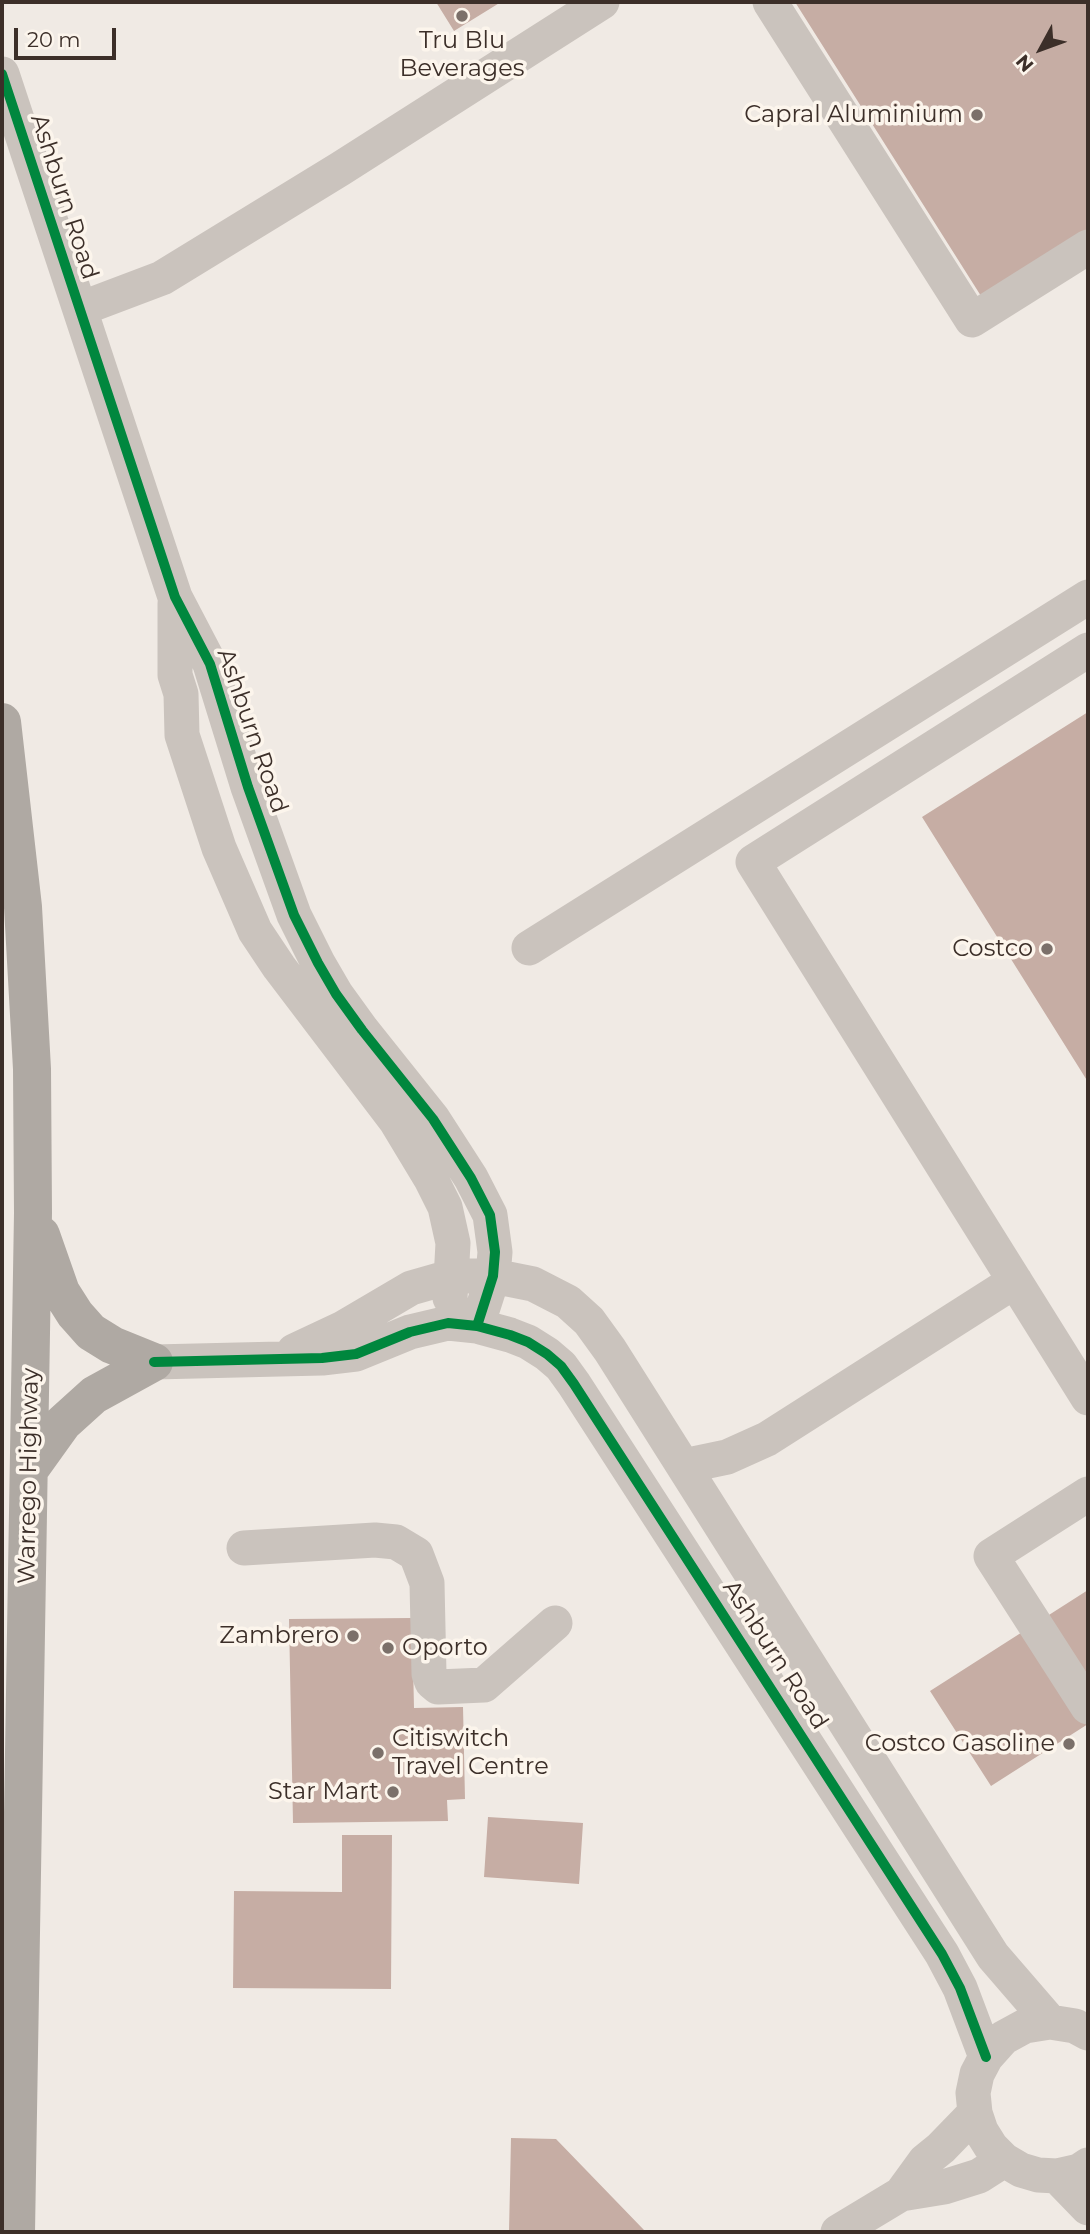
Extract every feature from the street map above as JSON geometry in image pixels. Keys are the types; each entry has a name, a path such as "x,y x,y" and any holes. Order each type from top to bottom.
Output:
{"highway":[{"name":"Warrego Highway","path":"2,722 23,907 32,1069 30,1469 16,2232"},
{"path":"33,1213 61,1292 75,1314 91,1332 112,1345 154,1362"},
{"path":"30,1469 63,1423 89,1399 108,1385 154,1362"}],"street":[{"path":"80,309 162,278 340,169 602,2"},
{"path":"770,2 972,320 1088,247"},
{"name":"Ashburn Road","path":"2,74 175,597 210,664 248,787 295,915 336,994 433,1119 482,1197 493,1232 493,1276 462,1324"},
{"name":"Ashburn Road","path":"175,597 175,675 181,694 182,735 219,848 255,931 279,967 396,1121 431,1179 445,1207 449,1224 453,1243 453,1276 462,1324"},
{"path":"528,948 1088,597"},
{"path":"1088,650 752,862 1088,1396"},
{"path":"276,1358 343,1328 411,1288 453,1276"},
{"name":"Ashburn Road","path":"453,1276 493,1276 533,1284 568,1302 589,1321 684,1466 971,1923 993,1956 1050,2022"},
{"path":"684,1466 727,1457 767,1439 1015,1281"},
{"path":"154,1362 322,1358 356,1354 410,1332 462,1324"},
{"name":"Ashburn Road","path":"462,1324 528,1342 561,1366 574,1384 942,1954 960,1988 986,2057"},
{"path":"1088,1494 990,1556 1088,1707"},
{"path":"244,1557 381,1559 407,1566 427,1583 429,1674 438,1688 484,1685 555,1623"},
{"path":"1088,2033 1075,2026 1050,2022 1025,2026 1003,2038 986,2057 977,2074 973,2093 975,2112 986,2139 1004,2160 1030,2172 1073,2170 1088,2208"},
{"path":"901,2194 925,2161 942,2148 975,2112"},
{"path":"838,2232 901,2194 944,2187 979,2176 1004,2160"}],"building":[{"name":"Tru Blu Beverages","path":"436,2 501,2 454,31"},
{"name":"Capral Aluminium","path":"795,2 1088,2 1088,229 981,296"},
{"name":"Costco","path":"1088,712 1088,1082 922,817"},
{"path":"1088,1590 1088,1724 991,1786 930,1691"},
{"name":"Citiswitch Travel Centre","path":"412,1618 414,1708 463,1707 465,1799 447,1800 448,1821 293,1823 289,1619"},
{"path":"488,1817 583,1823 579,1884 484,1877"},
{"path":"342,1835 392,1835 391,1989 233,1988 234,1891 342,1892"},
{"path":"511,2138 556,2139 644,2230 509,2232"}],"cycle path":[{"path":"2,74 175,597 210,664 248,787 294,915 336,994 433,1119 471,1178 490,1215 495,1252 493,1276 477,1326"},
{"path":"154,1362 322,1358 356,1354 410,1332 448,1323 477,1326 510,1335 547,1354 561,1366 574,1384 942,1954 960,1988 986,2057"}],"place":[{"name":"Tru Blu Beverages","path":"462,16"},
{"name":"Capral Aluminium","path":"977,115"},
{"name":"Costco","path":"1047,949"},
{"name":"Zambrero","path":"353,1636"},
{"name":"Oporto","path":"388,1648"},
{"name":"Costco Gasoline","path":"1069,1744"},
{"name":"Citiswitch Travel Centre","path":"378,1753"},
{"name":"Star Mart","path":"393,1792"}]}
